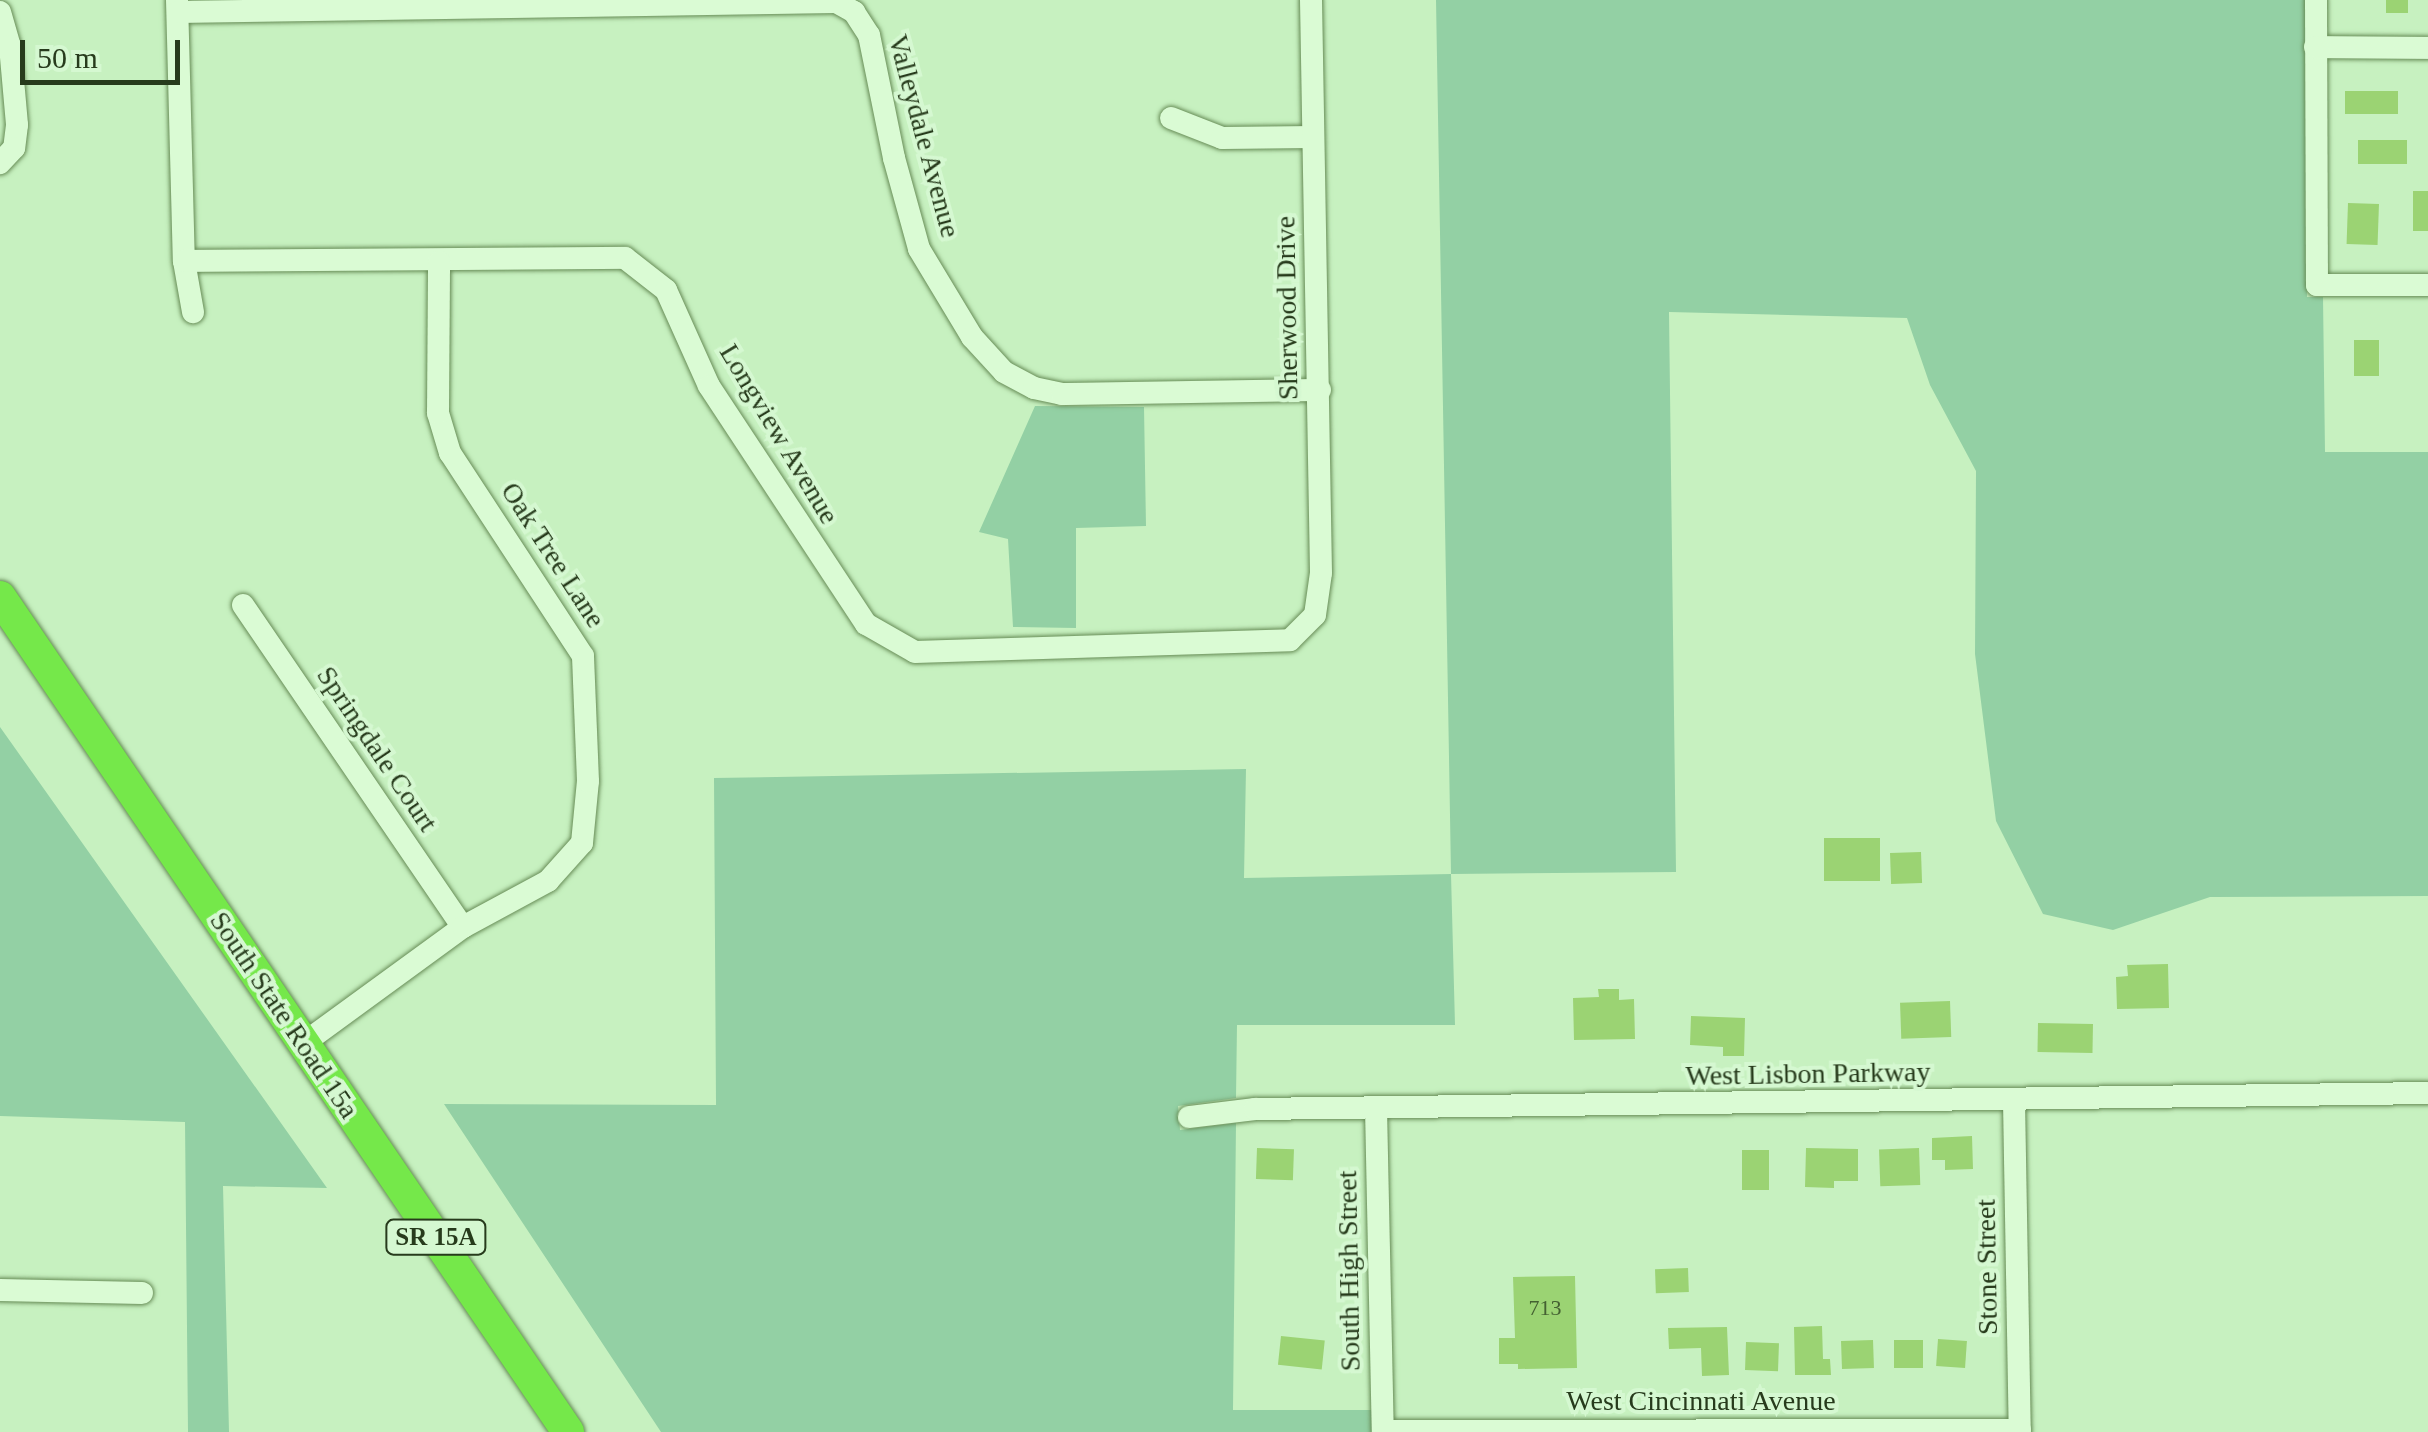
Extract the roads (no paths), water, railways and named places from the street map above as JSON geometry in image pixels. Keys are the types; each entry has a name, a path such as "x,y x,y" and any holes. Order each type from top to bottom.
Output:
{"highway":[{"name":"South State Road 15a","path":"0,598 568,1432"}],"street":[{"name":"Sherwood Drive","path":"1310,0 1320,390 1321,573 1315,615"},
{"path":"2316,0 2318,285 2428,285"},
{"name":"Valleydale Avenue","path":"177,6 836,2 854,12 869,36 894,158 919,250 972,337 1004,372 1034,388 1062,394 1320,390"},
{"path":"177,6 184,262 194,312"},
{"path":"0,12 10,46 17,125 14,148 0,163"},
{"path":"2315,47 2428,48"},
{"path":"1171,118 1222,138 1313,137"},
{"name":"Longview Avenue","path":"184,262 625,258 666,290 709,386 866,624 915,652 1290,640 1315,615"},
{"name":"Oak Tree Lane","path":"304,1043 462,927 548,880 582,844 588,781 583,656 450,453 438,412 439,262"},
{"name":"Springdale Court","path":"243,605 462,927"},
{"name":"West Lisbon Parkway","path":"1189,1117 1255,1109 2428,1093"},
{"name":"Stone Street","path":"2014,1101 2020,1431"},
{"name":"South High Street","path":"1376,1108 1383,1432"},
{"path":"0,1290 142,1293"},
{"name":"West Cincinnati Avenue","path":"1383,1432 2020,1431"}]}
